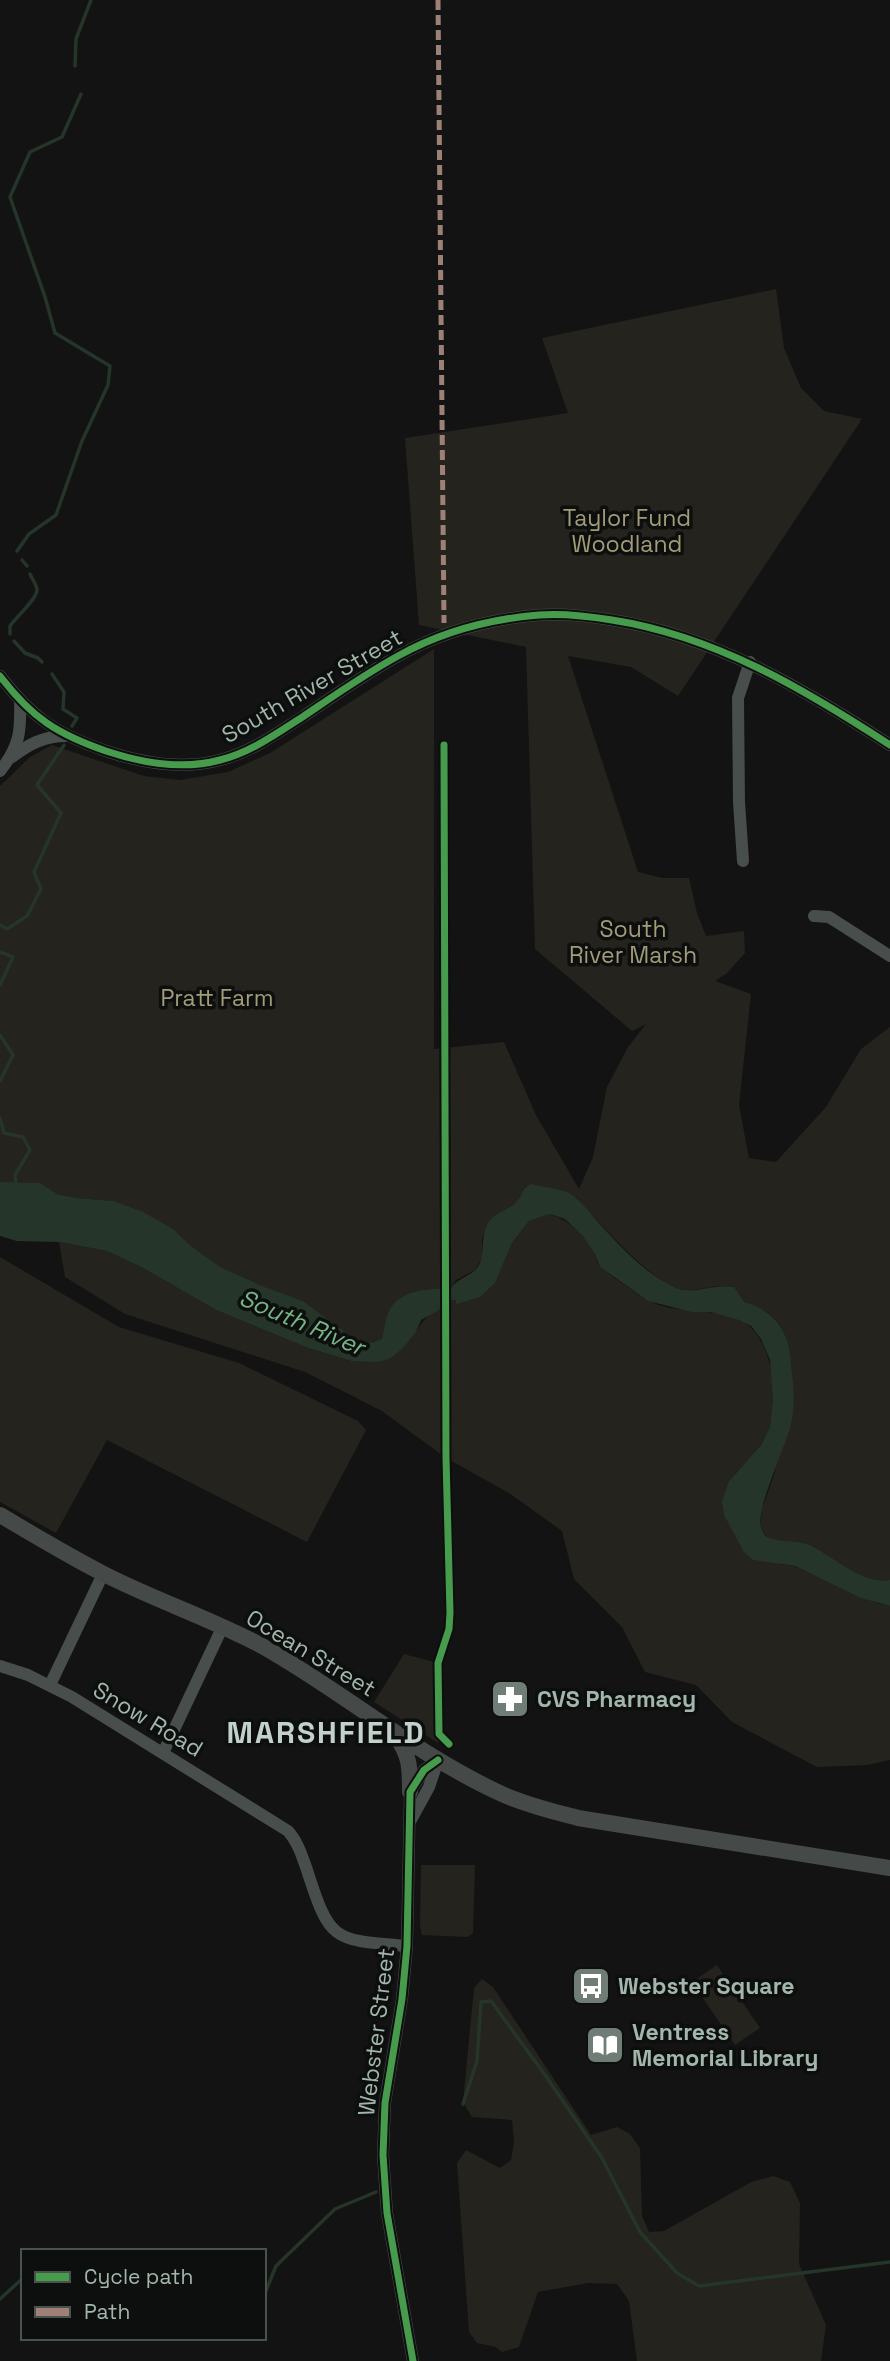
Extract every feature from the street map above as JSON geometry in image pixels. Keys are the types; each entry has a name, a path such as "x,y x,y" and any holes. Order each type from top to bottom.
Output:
{"main road":[{"name":"Ocean Street","path":"0,1515 55,1549 103,1574 223,1626 265,1648 438,1760 504,1795 578,1818 890,1868"},
{"path":"391,1730 405,1748 408,1757 410,1792"}],"street":[{"name":"South River Street","path":"0,676 41,720 67,736 134,759 188,765 219,760 249,750 400,655 467,628 503,619 541,614 575,614 640,624 709,645 750,663 890,745"},
{"path":"743,861 739,802 738,698 750,663"},
{"path":"0,771 9,759 21,732 20,700"},
{"path":"9,759 34,742 48,737 67,736"},
{"path":"814,916 828,917 890,956"},
{"path":"50,1685 103,1574"},
{"path":"163,1754 223,1626"},
{"name":"Snow Road","path":"0,1666 17,1670 50,1685 288,1831 299,1847 318,1906 338,1934 358,1942 407,1946"},
{"path":"410,1792 424,1770 438,1760"},
{"name":"Webster Street","path":"411,1820 429,1787 438,1760"},
{"name":"Webster Street","path":"410,1792 407,1946 402,1999 385,2103 383,2168 387,2213 412,2361"}],"green space":[{"path":"776,289 784,348 801,388 824,411 862,419 678,696 631,667 568,656 638,872 662,878 689,878 697,913 706,936 744,931 745,953 726,974 715,981 751,994 739,1105 749,1158 776,1162 826,1107 861,1049 890,1027 890,1580 859,1574 810,1545 767,1537 760,1527 762,1509 775,1472 790,1358 786,1338 777,1322 763,1310 744,1303 733,1287 686,1290 668,1284 640,1263 577,1198 566,1192 526,1186 517,1202 491,1219 482,1238 482,1258 475,1270 456,1280 451,1288 434,1289 380,1346 345,1333 303,1301 219,1272 113,1201 77,1198 0,1182 0,786 30,757 52,745 144,776 180,780 228,772 270,753 434,649 434,1049 504,1042 536,1115 579,1189 593,1157 607,1087 628,1047 646,1024 632,1031 535,949 526,647 419,625 405,438 568,413 542,338"},
{"path":"550,1214 577,1230 592,1248 602,1268 647,1300 670,1308 729,1316 751,1328 760,1339 767,1354 774,1387 773,1419 761,1445 729,1481 779,1564 794,1566 877,1603 890,1606 890,1760 867,1765 817,1767 732,1722 696,1685 645,1672 622,1627 574,1579 562,1531 509,1493 446,1458 382,1411 305,1372 125,1314 65,1277 59,1242 107,1251 143,1268 216,1310 308,1348 351,1361 416,1332 441,1302 457,1300 456,1303 495,1282 512,1243 529,1221"},
{"path":"0,1257 119,1327 239,1363 358,1421 366,1430 307,1542 107,1440 56,1533 0,1502"},
{"path":"404,1654 434,1662 435,1735 440,1740 438,1743 374,1702"},
{"path":"421,1865 475,1865 473,1933 468,1937 422,1935"},
{"path":"717,1965 760,2028 735,2045 692,1982"},
{"path":"482,1979 493,1987 591,2135 617,2127 630,2134 640,2148 642,2216 649,2232 664,2231 751,2182 773,2176 790,2182 800,2203 799,2264 826,2325 821,2361 637,2361 629,2301 617,2284 588,2283 538,2292 519,2347 502,2352 496,2347 477,2343 469,2332 457,2163 466,2150 500,2168 511,2160 514,2142 512,2120 472,2117 463,2102 474,1988"}],"water":[{"name":"South River","path":"0,1182 40,1183 57,1194 114,1201 143,1212 173,1229 220,1267 303,1301 358,1340 372,1343 382,1339 388,1314 397,1300 419,1291 451,1288 477,1268 482,1257 486,1226 496,1215 514,1204 524,1189 531,1184 567,1192 580,1201 634,1259 665,1282 683,1290 734,1287 744,1302 762,1309 776,1321 785,1336 790,1355 793,1411 767,1491 760,1519 761,1529 767,1537 810,1545 869,1578 890,1580 890,1606 861,1598 795,1566 753,1560 744,1552 724,1515 722,1501 729,1481 761,1445 770,1428 773,1399 770,1360 761,1339 751,1326 739,1320 711,1312 692,1312 648,1301 600,1267 583,1236 565,1219 550,1214 529,1221 512,1243 495,1283 480,1297 456,1304 456,1300 441,1302 439,1310 421,1320 416,1332 402,1349 389,1359 378,1362 351,1361 308,1348 216,1310 143,1268 107,1251 59,1242 17,1241 0,1236"}],"waterway":[{"path":"75,66 76,39 91,0"},
{"path":"17,551 29,534 56,515 82,441 108,385 110,366 55,333 10,197 30,152 62,137 81,94"},
{"path":"22,560 27,566"},
{"path":"10,634 10,626 36,594 36,586 30,574"},
{"path":"14,641 25,653 42,662"},
{"path":"52,674 64,692 63,709 77,718 72,726"},
{"path":"0,925 7,929 27,916 41,889 34,872 61,813 37,785 64,745"},
{"path":"0,952 13,957 0,985"},
{"path":"0,1035 13,1055 0,1081"},
{"path":"0,1118 4,1133 23,1137 30,1150 15,1175 16,1185"},
{"path":"463,2104 477,2061 481,2002 491,2001 602,2158 640,2232 677,2273 699,2286 890,2262"},
{"path":"266,2291 276,2266 335,2209 376,2192"},
{"path":"0,2299 21,2280"}],"marked path":[{"path":"438,0 444,623"}],"cycle path":[{"path":"0,676 35,714 73,738 134,759 177,765 206,763 232,757 254,747 374,670 431,640 502,620 539,615 576,615 650,628 723,652 791,685 890,745"},
{"path":"444,745 446,1458 450,1613 449,1629 438,1663 439,1734 449,1744"},
{"path":"413,2361 387,2213 383,2155 385,2103 402,1999 407,1946 410,1792 424,1770 438,1760"}],"place":[{"name":"CVS Pharmacy","path":"510,1699"},
{"name":"Webster Square","path":"591,1986"},
{"name":"Ventress Memorial Library","path":"605,2045"}],"district":[{"name":"MARSHFIELD","path":"326,1732"}],"park label":[{"name":"Taylor Fund Woodland","path":"627,531"},
{"name":"South River Marsh","path":"633,942"},
{"name":"Pratt Farm","path":"217,998"}]}
